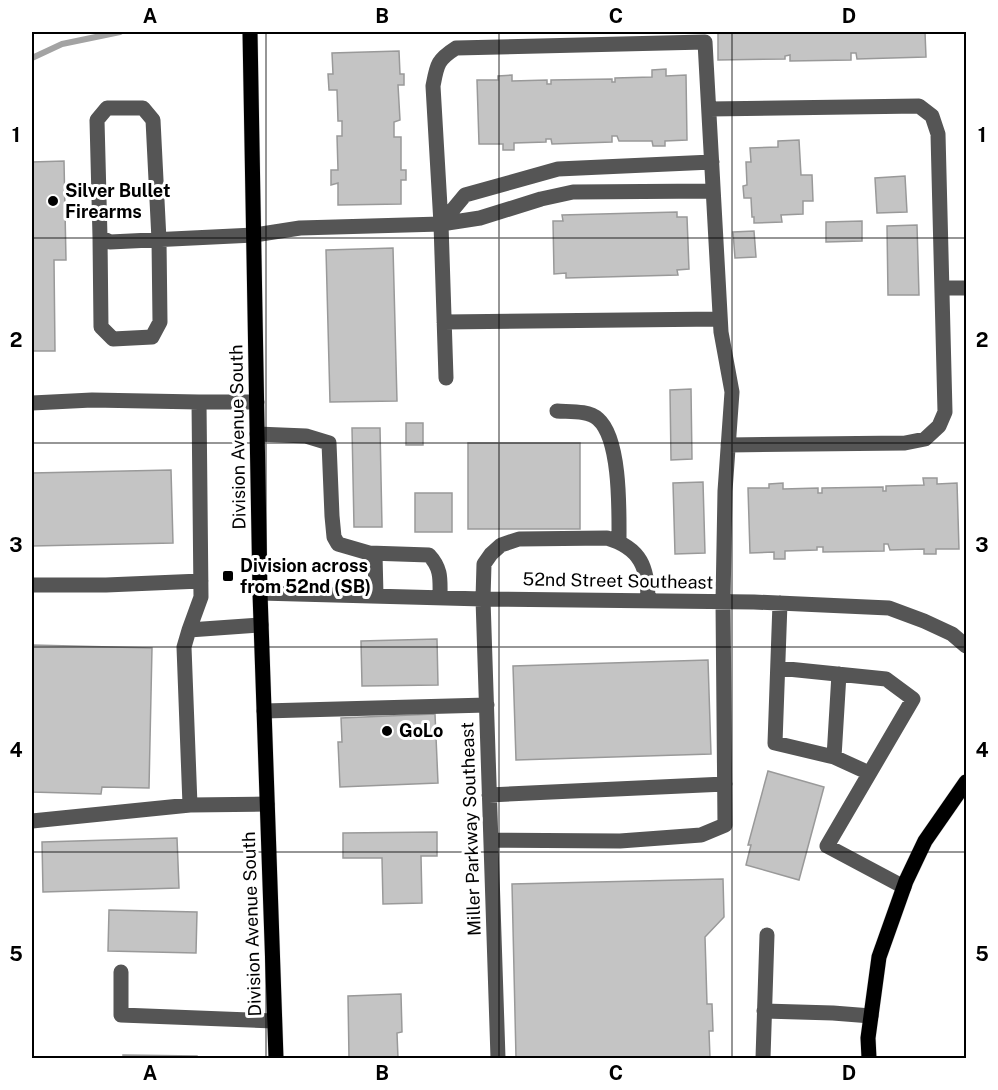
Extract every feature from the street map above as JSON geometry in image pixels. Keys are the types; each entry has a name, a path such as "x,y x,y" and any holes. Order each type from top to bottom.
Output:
{"main road":[{"name":"Division Avenue South","path":"250,34 260,593 276,1059"},
{"path":"869,1059 868,1038 879,957 904,887 925,842 966,782"}],"street":[{"path":"446,378 441,224 433,86 437,64 456,48 705,42 721,332 732,392 723,602 725,825 701,835 620,841 491,840"},
{"path":"708,109 919,106 932,116 938,134 945,412 939,426 925,439 904,443 728,446"},
{"path":"107,108 143,108 153,120 159,240 160,322 152,337 113,339 101,327 100,237 97,120 107,108"},
{"path":"441,224 465,195 558,169 711,162"},
{"path":"100,237 110,242 254,235 300,228 441,224 480,218 541,199 573,192 713,191"},
{"path":"942,288 966,288"},
{"path":"444,322 720,319"},
{"path":"32,403 92,400 257,402"},
{"path":"190,805 184,646 201,597 199,402"},
{"path":"557,411 592,415 599,419 606,430 612,448 618,488 619,542 638,555 643,565 648,584 648,601"},
{"path":"257,434 306,436 329,443 334,537 338,544 375,554 429,555 436,562 439,573 440,598"},
{"name":"Miller Parkway Southeast","path":"498,1059 483,599 484,564 501,545 519,539 607,538 619,542"},
{"path":"375,554 376,596"},
{"path":"32,585 201,581"},
{"name":"52nd Street Southeast","path":"260,593 780,603 889,608 952,634 966,646"},
{"path":"780,603 775,743 834,757 869,773"},
{"path":"189,630 261,625"},
{"path":"778,668 886,679 913,699 827,846 904,887"},
{"path":"834,757 839,674"},
{"path":"264,711 487,705"},
{"path":"489,795 725,784"},
{"path":"32,821 190,805 267,804"},
{"path":"763,1059 767,935"},
{"path":"121,972 121,1015 274,1021"},
{"path":"764,1011 871,1016"}],"building":[{"path":"718,32 925,32 926,57 857,59 856,53 851,53 851,60 790,61 790,55 785,56 785,59 718,60"},
{"path":"399,51 400,74 404,74 404,85 398,85 400,120 394,122 394,137 401,137 401,170 406,170 406,180 401,180 401,204 338,205 338,183 331,185 331,170 338,170 337,136 342,136 342,121 338,121 337,90 329,90 328,74 333,74 332,53"},
{"path":"666,69 666,76 686,75 687,140 665,141 665,146 653,146 652,141 619,141 617,136 612,136 612,142 552,144 551,139 546,139 546,142 514,143 514,150 503,150 503,144 479,144 477,80 498,80 498,76 512,75 512,81 547,80 547,84 551,84 551,80 612,79 612,82 615,82 615,78 652,77 652,70"},
{"path":"799,140 801,175 812,175 813,201 803,201 803,214 781,215 782,222 754,223 751,198 744,198 743,186 747,185 746,162 751,162 750,148 778,147 778,141"},
{"path":"64,161 66,260 54,260 55,351 32,351 32,162"},
{"path":"905,176 907,212 877,213 875,178"},
{"path":"677,212 677,217 687,217 689,269 677,270 678,275 566,278 566,273 554,274 553,221 563,221 562,215"},
{"path":"862,221 862,241 826,242 826,222"},
{"path":"917,225 919,295 888,295 887,226"},
{"path":"754,231 756,257 735,258 733,232"},
{"path":"393,248 397,401 330,402 326,250"},
{"path":"691,389 692,459 671,460 670,390"},
{"path":"406,423 423,423 423,445 406,445"},
{"path":"352,428 380,428 382,527 354,527"},
{"path":"468,443 580,443 580,529 468,529"},
{"path":"171,470 173,543 32,546 32,473"},
{"path":"923,478 937,478 937,484 957,483 959,549 936,549 936,554 924,554 924,549 890,550 888,544 884,544 884,551 823,552 823,547 817,547 817,550 785,551 785,559 774,559 774,552 750,553 748,488 769,488 769,484 783,483 783,489 818,488 818,493 822,493 822,488 883,487 883,491 886,491 886,486 924,485"},
{"path":"703,482 705,553 675,554 673,483"},
{"path":"415,493 452,493 452,532 415,532"},
{"path":"437,639 438,685 362,686 361,641"},
{"path":"32,645 152,648 149,788 102,787 101,794 32,792"},
{"path":"708,660 711,754 516,760 513,666"},
{"path":"435,714 438,783 340,787 338,742 342,742 341,718"},
{"path":"768,771 824,787 799,880 746,865 751,845 748,845"},
{"path":"437,832 437,856 421,856 422,903 383,904 382,858 343,858 343,833"},
{"path":"177,838 179,888 43,892 42,842"},
{"path":"723,879 724,917 705,937 707,1004 712,1004 713,1031 709,1031 710,1058 516,1058 512,884"},
{"path":"109,910 197,912 196,953 108,951"},
{"path":"401,994 402,1032 397,1033 398,1058 349,1058 348,996"},
{"path":"123,1055 197,1056 197,1058 123,1058"}],"waterway":[{"path":"32,58 62,44 120,32"}],"place":[{"name":"Silver Bullet Firearms","path":"53,201"},
{"name":"Division across from 52nd (SB)","path":"228,576"},
{"name":"GoLo","path":"387,731"}]}
